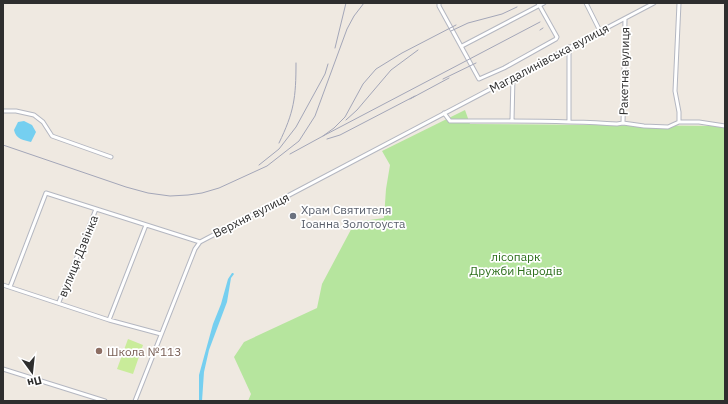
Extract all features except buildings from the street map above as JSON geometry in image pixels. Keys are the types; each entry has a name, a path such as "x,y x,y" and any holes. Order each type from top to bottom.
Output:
{"street":[{"path":"439,3 439,6 479,79 504,68 556,39 557,37 538,4"},
{"path":"462,46 538,4 544,3"},
{"path":"586,3 600,31"},
{"path":"641,3 644,8"},
{"name":"Магдалинівська вулиця","path":"444,113 654,3"},
{"path":"679,3 675,91 679,112 679,122"},
{"name":"Ракетна вулиця","path":"623,123 625,19"},
{"path":"569,47 569,121"},
{"path":"512,120 513,77"},
{"path":"3,111 16,111 34,115 43,122 52,136 111,157"},
{"path":"444,113 450,121 569,121 617,124 623,123 668,127 679,122 699,122 725,126"},
{"name":"Верхня вулиця","path":"10,287 46,193 200,242 444,113"},
{"name":"вулиця Дзвінка","path":"59,302 96,209"},
{"path":"109,320 146,225"},
{"path":"135,401 195,249 200,242"},
{"path":"3,284 109,320 161,334"},
{"path":"3,369 105,401"}],"green space":[{"name":"лісопарк Дружби Народів","path":"465,110 470,124 724,126 725,401 248,401 251,394 234,357 244,342 317,308 322,284 355,222 384,218 386,189 390,165 382,151"},
{"path":"128,339 143,345 133,374 117,369"}],"water":[{"path":"24,121 32,125 36,132 31,142 20,139 14,130 18,122"},
{"path":"232,273 234,274 231,278 227,302 209,350 204,372 202,401 199,401 199,375 213,324 221,304 228,279"}],"railway":[{"path":"335,48 346,3"},
{"path":"3,145 126,187 148,193 170,196 188,195 219,188 267,166 299,141 315,116 347,29 354,16 364,3"},
{"path":"451,31 468,23 502,14 517,7"},
{"path":"323,136 540,22"},
{"path":"290,154 323,136 334,128 345,117 363,84 376,69 402,53 456,25"},
{"path":"346,120 357,110 391,70 418,50"},
{"path":"279,143 288,122 295,96 296,63"},
{"path":"443,79 476,63"},
{"path":"259,165 279,149 296,127 325,74 328,64"},
{"path":"410,99 449,78"},
{"path":"327,139 340,135 415,96"}],"place":[{"name":"Храм Святителя Іоанна Золотоуста","path":"293,216"},
{"name":"Школа №113","path":"99,351"}]}
